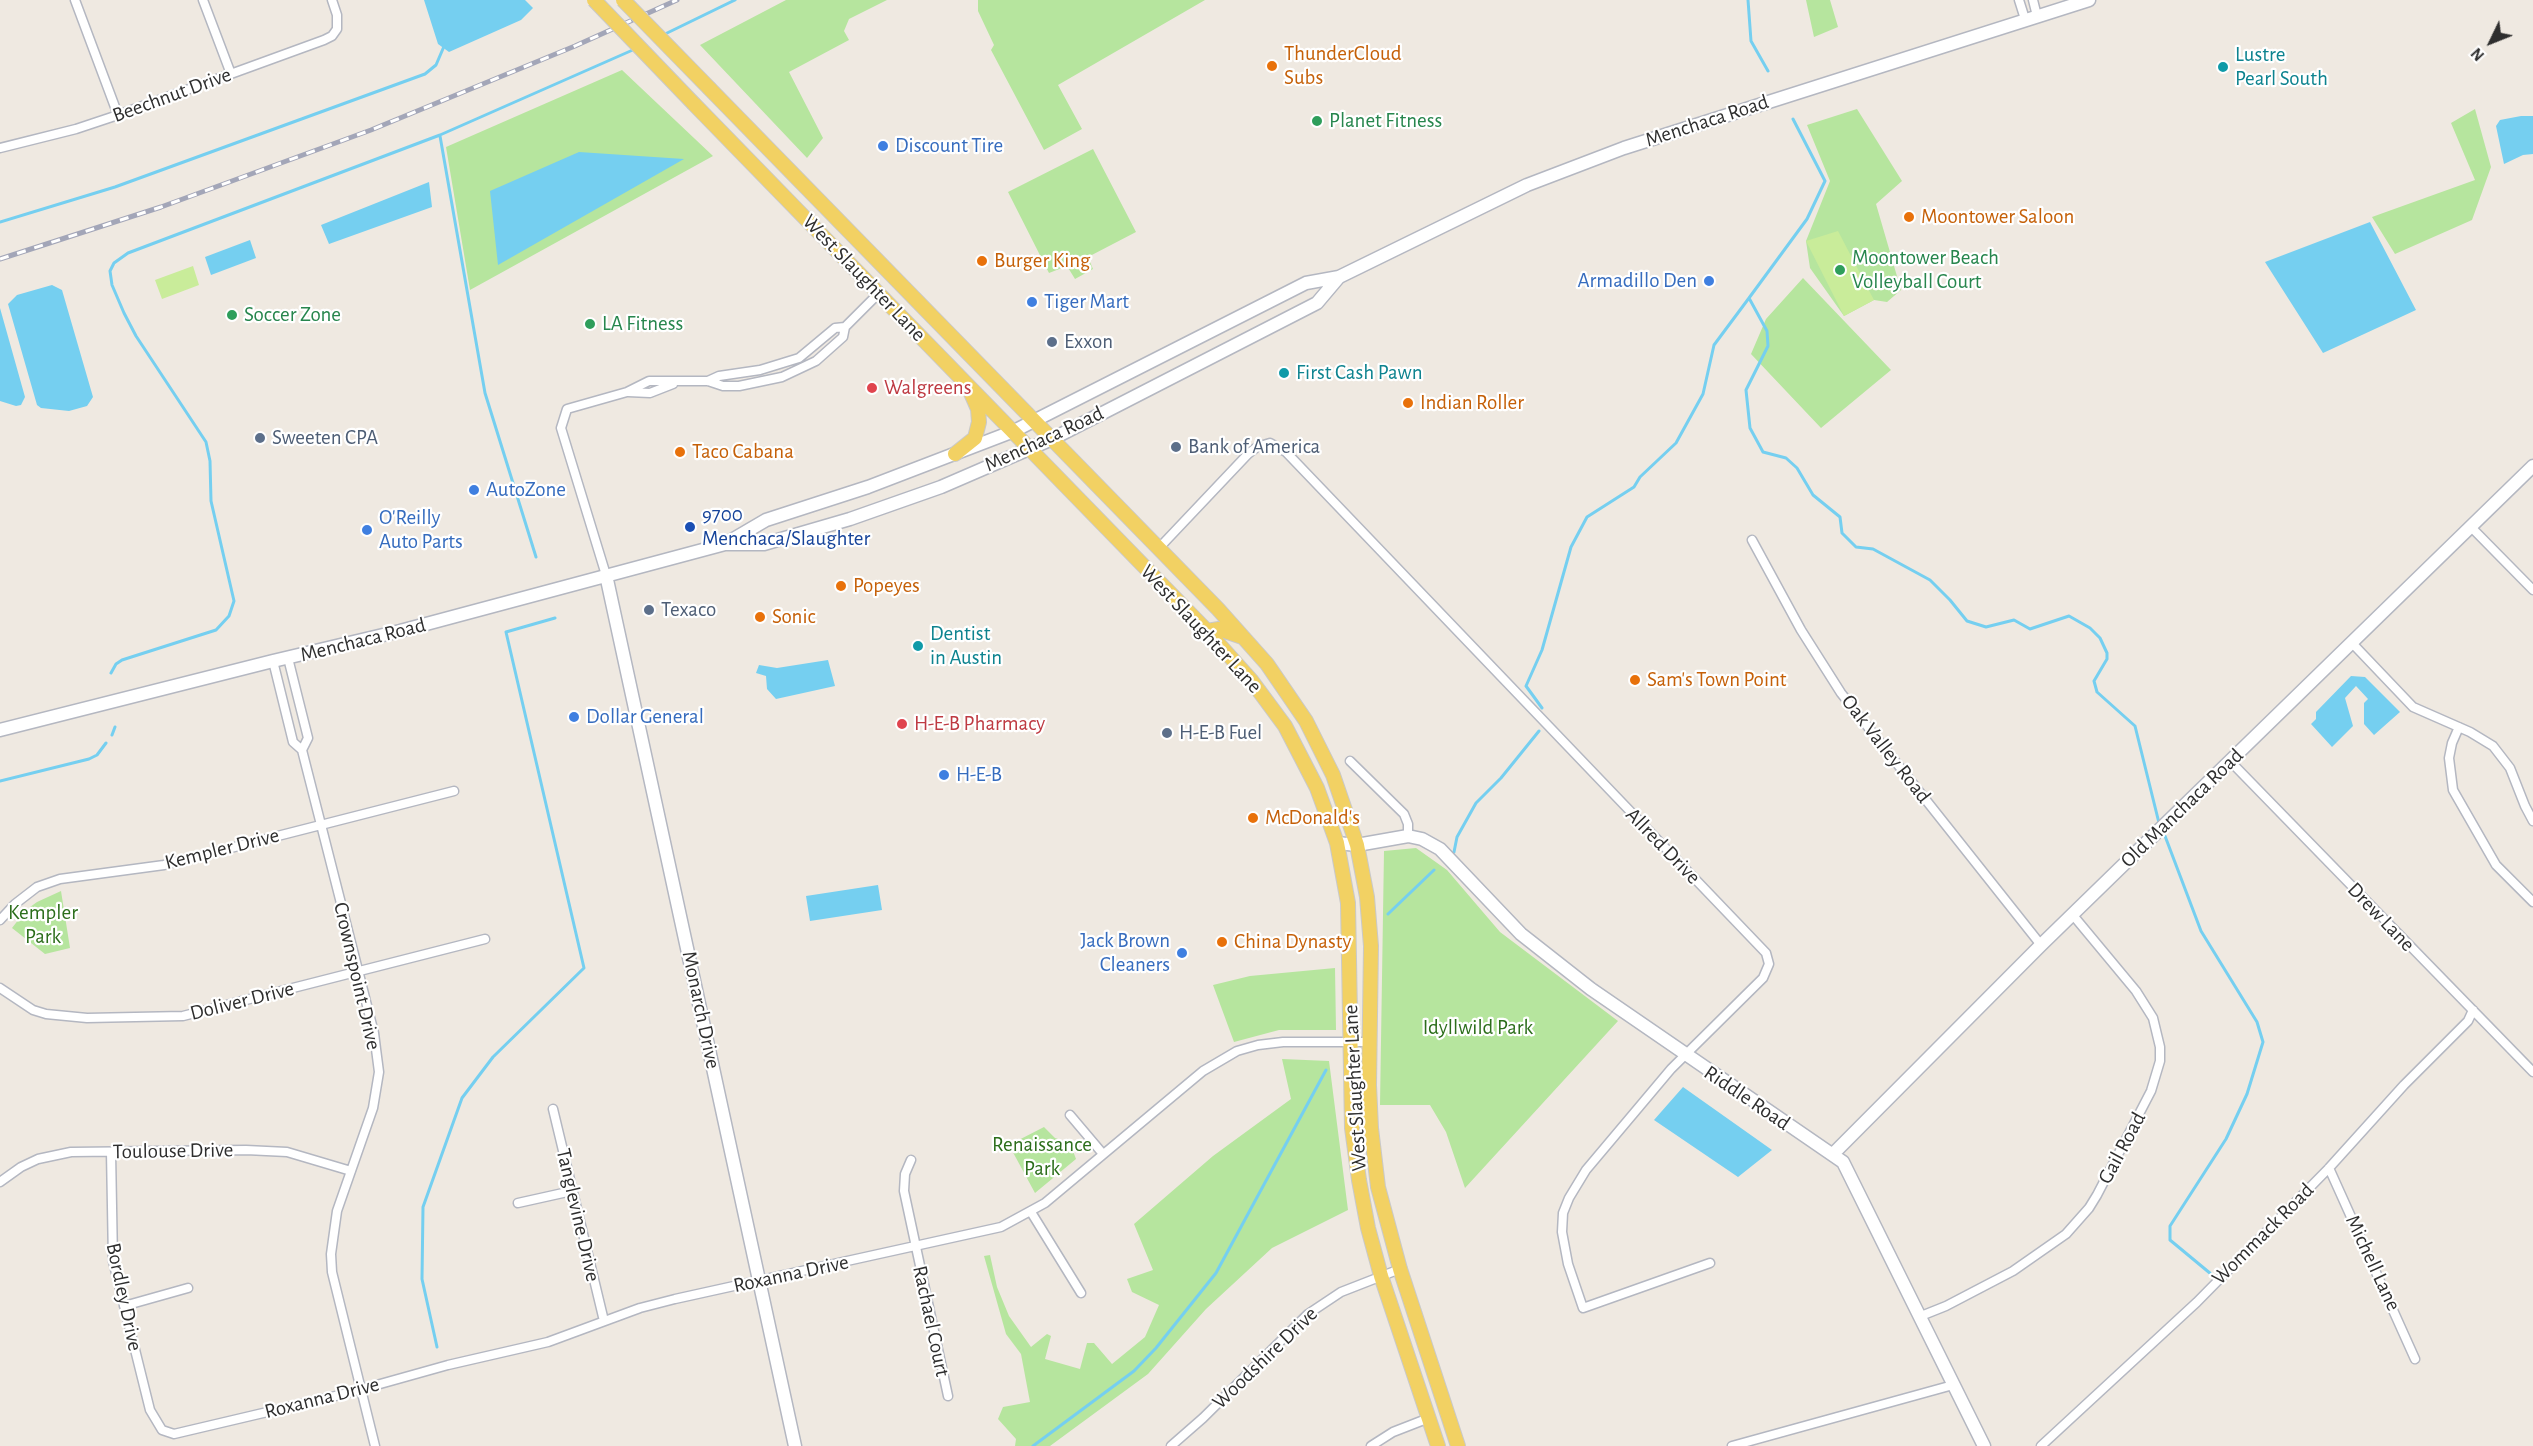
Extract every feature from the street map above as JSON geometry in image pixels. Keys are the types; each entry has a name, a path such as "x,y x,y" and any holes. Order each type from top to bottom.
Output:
{"main road":[{"name":"West Slaughter Lane","path":"594,0 1207,631 1251,680 1285,726 1317,788 1337,843 1348,903 1351,950 1352,1128 1359,1180 1368,1228 1381,1276 1438,1446"},
{"name":"West Slaughter Lane","path":"623,0 1159,548 1267,664 1306,721 1334,774 1357,845 1367,897 1371,946 1369,1042 1371,1128 1378,1187 1400,1269 1458,1446"},
{"name":"Menchaca Road","path":"725,544 765,520 868,487 1035,422 1306,283 1339,277 1527,185 1624,148 2089,0"},
{"name":"Menchaca Road","path":"0,729 435,622 725,544 764,544 913,498 1052,439 1317,303 1339,277"},
{"path":"955,454 975,438 980,422 968,385"},
{"name":"Old Manchaca Road","path":"1833,1154 2072,914 2533,466"},
{"name":"Monarch Drive","path":"606,575 795,1446"},
{"path":"1207,631 1218,629 1228,631 1245,639"},
{"path":"1337,843 1357,845 1408,836"},
{"name":"Riddle Road","path":"1408,836 1422,839 1440,849 1521,934 1591,989 1786,1125 1833,1154 1850,1173 1984,1446"}],"street":[{"path":"75,0 118,115"},
{"path":"203,0 231,74"},
{"name":"Beechnut Drive","path":"0,147 76,129 324,40 332,36 337,29 337,15 332,0"},
{"path":"2019,0 2025,19"},
{"path":"2033,0 2037,16"},
{"path":"606,575 561,428 567,409 627,392 650,393 677,382 708,381 723,386 739,386 782,377 816,361 843,337 845,327 879,294"},
{"path":"708,381 719,376 760,370 799,358 835,328 845,327"},
{"name":"Allred Drive","path":"1159,548 1257,447 1270,443 1286,452 1766,953 1769,964 1763,978 1671,1069 1575,1184 1563,1214 1562,1232 1568,1264 1583,1308 1710,1263"},
{"path":"2471,526 2533,590"},
{"name":"Oak Valley Road","path":"1752,540 1801,630 1841,693 2041,945"},
{"path":"2352,643 2413,707 2459,727 2493,746 2514,776 2524,806 2533,821"},
{"name":"Crownspoint Drive","path":"288,658 308,738 302,750"},
{"name":"Crownspoint Drive","path":"273,661 293,741 302,750 374,1033 379,1072 373,1108 337,1211 331,1254 332,1272 375,1446"},
{"path":"2459,727 2449,758 2450,778 2454,790 2496,865 2533,902"},
{"path":"1350,761 1404,814 1408,824 1408,836"},
{"name":"Drew Lane","path":"2230,761 2533,1072"},
{"name":"Kempler Drive","path":"0,920 15,904 37,887 60,879 164,865 454,791"},
{"name":"Gail Road","path":"1921,1316 2013,1271 2066,1234 2089,1208 2097,1195 2151,1091 2160,1061 2160,1047 2153,1018 2136,991 2072,914"},
{"name":"Doliver Drive","path":"0,988 33,1010 46,1014 87,1018 183,1016 485,939"},
{"name":"Wommack Road","path":"2040,1446 2189,1309 2329,1168 2417,1071 2468,1021 2474,1011"},
{"name":"Roxanna Drive","path":"168,1433 182,1434 548,1342 604,1321 675,1299 1001,1227 1031,1212 1203,1071 1237,1051 1257,1045 1283,1042 1369,1042"},
{"name":"Tanglevine Drive","path":"554,1109 604,1321"},
{"path":"1070,1115 1103,1154"},
{"name":"Toulouse Drive","path":"0,1182 21,1167 53,1154 111,1152 287,1152 351,1172"},
{"name":"Bordley Drive","path":"111,1152 113,1261 150,1410 158,1426 168,1433"},
{"name":"Rachael Court","path":"911,1160 905,1174 904,1191 948,1396"},
{"name":"Michell Lane","path":"2329,1168 2415,1359"},
{"path":"518,1203 572,1191"},
{"path":"1031,1212 1081,1293"},
{"name":"Woodshire Drive","path":"1171,1446 1203,1418 1308,1314 1341,1292 1400,1269"},
{"path":"124,1306 188,1288"},
{"path":"1732,1446 1953,1385"},
{"path":"1371,1446 1393,1432 1429,1418"}],"green space":[{"path":"786,0 887,0 849,19 844,31 849,40 789,72 823,138 807,158 700,45"},
{"path":"978,0 1205,0 1058,85 1082,129 1044,150 991,50 994,45 978,11"},
{"path":"1806,0 1830,0 1838,27 1814,37"},
{"path":"622,70 713,156 470,290 446,147"},
{"path":"1857,109 1902,181 1876,204 1901,290 1887,302 1874,300 1844,316 1810,268 1806,241 1830,181 1807,125"},
{"path":"2475,109 2491,167 2472,220 2395,254 2372,217 2475,180 2451,123"},
{"path":"1093,149 1136,232 1088,257 1093,269 1075,279 1067,266 1049,273 1008,192"},
{"name":"Moontower Beach Volleyball Court","path":"1838,231 1874,300 1844,316 1806,241"},
{"path":"193,266 199,285 162,299 155,280"},
{"path":"1803,278 1891,370 1821,428 1751,354 1766,319"},
{"name":"Idyllwild Park","path":"1416,848 1447,870 1500,932 1618,1021 1465,1188 1446,1132 1430,1105 1380,1105 1384,851"},
{"name":"Kempler Park","path":"61,891 70,948 45,954 12,928 26,910"},
{"path":"1335,968 1336,1030 1279,1030 1234,1042 1213,985 1250,976"},
{"path":"1282,1059 1329,1061 1348,1210 1272,1248 1206,1309 1148,1374 1050,1446 1015,1446 1016,1439 998,1419 1003,1407 1030,1402 1021,1354 1006,1334 984,1256 990,1255 997,1287 1009,1316 1031,1347 1047,1334 1051,1336 1045,1359 1080,1369 1087,1343 1094,1343 1112,1364 1145,1337 1159,1305 1132,1292 1127,1279 1153,1270 1134,1224 1213,1156 1291,1099"},
{"name":"Renaissance Park","path":"1044,1127 1055,1138 1070,1143 1076,1159 1035,1193 1009,1145"}],"water":[{"path":"424,0 525,0 533,8 521,20 449,52 438,44"},
{"path":"2533,116 2533,154 2523,155 2504,164 2496,126 2500,120"},
{"path":"579,152 684,159 498,265 490,191"},
{"path":"429,182 432,207 329,244 321,225"},
{"path":"2370,222 2416,310 2323,353 2265,262"},
{"path":"250,240 256,258 211,275 205,257"},
{"path":"52,285 62,290 93,397 87,406 69,411 41,408 37,405 8,304 17,295"},
{"path":"0,308 25,397 21,405 16,406 0,401"},
{"path":"828,660 835,686 776,699 767,689 766,676 756,673 759,665 777,668"},
{"path":"2351,676 2365,677 2400,712 2374,735 2364,724 2364,703 2368,699 2356,686 2345,698 2353,726 2332,747 2311,724 2316,719 2316,712"},
{"path":"878,885 882,910 810,921 806,896"},
{"path":"1683,1087 1772,1150 1738,1177 1654,1120"}],"waterway":[{"path":"663,35 735,0"},
{"path":"1748,0 1751,41 1768,71"},
{"path":"0,222 115,187 425,74 436,65 445,44"},
{"path":"111,673 116,664 122,660 216,630 229,616 234,601 211,501 210,461 206,442 136,336 124,313 112,285 110,271 114,263 128,253 440,135 635,49"},
{"path":"1793,119 1825,181 1807,219 1749,298 1767,331 1768,346 1746,390 1750,428 1763,452 1786,458 1797,468 1813,495 1840,517 1842,533 1856,547 1873,549 1930,580 1967,621 1986,627 2014,620 2030,629 2069,616 2090,628 2100,638 2107,653 2107,659 2094,681 2097,692 2135,726 2159,823"},
{"path":"440,136 485,393 536,557"},
{"path":"1542,708 1526,686 1542,650 1571,547 1587,517 1634,487 1640,477 1676,443 1703,394 1714,345 1749,298"},
{"path":"437,1347 422,1279 423,1207 462,1098 493,1057 584,968 506,632 555,618"},
{"path":"112,735 115,727"},
{"path":"1454,852 1457,837 1476,803 1501,778 1539,731"},
{"path":"0,781 89,759 97,755 106,743"},
{"path":"2165,836 2201,931 2257,1022 2263,1042 2247,1094 2226,1139 2170,1226 2170,1240 2211,1274"},
{"path":"1388,914 1434,870"},
{"path":"1033,1446 1134,1371 1156,1348 1216,1273 1326,1070"}],"railway":[{"path":"0,259 161,207 371,130 575,46 677,0"}],"place":[{"name":"ThunderCloud Subs","path":"1272,66"},
{"name":"Lustre Pearl South","path":"2223,67"},
{"name":"Planet Fitness","path":"1317,121"},
{"name":"Discount Tire","path":"883,146"},
{"name":"Moontower Saloon","path":"1909,217"},
{"name":"Burger King","path":"982,261"},
{"name":"Moontower Beach Volleyball Court","path":"1840,270"},
{"name":"Armadillo Den","path":"1709,281"},
{"name":"Tiger Mart","path":"1032,302"},
{"name":"Soccer Zone","path":"232,315"},
{"name":"LA Fitness","path":"590,324"},
{"name":"Exxon","path":"1052,342"},
{"name":"First Cash Pawn","path":"1284,373"},
{"name":"Walgreens","path":"872,388"},
{"name":"Indian Roller","path":"1408,403"},
{"name":"Sweeten CPA","path":"260,438"},
{"name":"Bank of America","path":"1176,447"},
{"name":"Taco Cabana","path":"680,452"},
{"name":"AutoZone","path":"474,490"},
{"name":"9700 Menchaca/Slaughter","path":"690,527"},
{"name":"O'Reilly Auto Parts","path":"367,530"},
{"name":"Popeyes","path":"841,586"},
{"name":"Texaco","path":"649,610"},
{"name":"Sonic","path":"760,617"},
{"name":"Dentist in Austin","path":"918,646"},
{"name":"Sam's Town Point","path":"1635,680"},
{"name":"Dollar General","path":"574,717"},
{"name":"H-E-B Pharmacy","path":"902,724"},
{"name":"H-E-B Fuel","path":"1167,733"},
{"name":"H-E-B","path":"944,775"},
{"name":"McDonald's","path":"1253,818"},
{"name":"China Dynasty","path":"1222,942"},
{"name":"Jack Brown Cleaners","path":"1182,953"}]}
